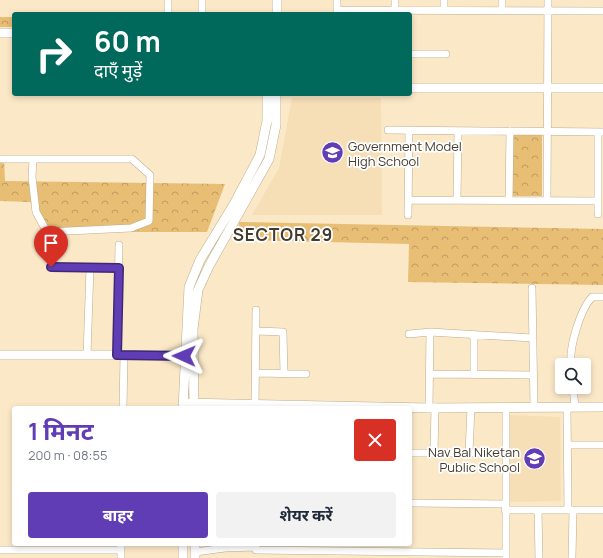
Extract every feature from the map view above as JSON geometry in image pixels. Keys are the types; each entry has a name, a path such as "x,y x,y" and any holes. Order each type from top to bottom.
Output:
{"street":[{"path":"168,0 168,12"},
{"path":"202,0 202,12"},
{"path":"277,0 277,12"},
{"path":"337,0 337,12 395,10 603,11"},
{"path":"395,0 395,10"},
{"path":"444,0 444,10"},
{"path":"502,0 502,10"},
{"path":"547,200 548,0"},
{"path":"0,34 12,34"},
{"path":"412,54 446,54"},
{"path":"412,88 603,88"},
{"path":"194,406 189,356 189,287 200,260 234,204 260,155 267,121 267,96"},
{"path":"256,310 257,331 255,406 183,406 198,290 209,266 269,159 276,125 276,96"},
{"path":"388,130 601,132 598,214"},
{"path":"408,215 409,130"},
{"path":"457,200 458,131"},
{"path":"509,200 510,131"},
{"path":"0,160 33,159 132,159 150,175 149,221 131,228 47,232 36,212 32,177 33,159"},
{"path":"408,200 598,201"},
{"path":"119,245 120,355 123,406"},
{"path":"51,267 119,268"},
{"path":"87,355 90,268"},
{"path":"532,288 534,408"},
{"path":"570,358 577,329 586,304 592,297 603,297"},
{"path":"257,331 283,332 284,374"},
{"path":"410,334 430,332 532,338"},
{"path":"430,332 429,374 434,453"},
{"path":"474,335 474,374"},
{"path":"0,355 189,356"},
{"path":"256,373 306,374"},
{"path":"429,374 533,374"},
{"path":"572,394 567,445 572,558"},
{"path":"469,453 471,407"},
{"path":"195,551 225,546 293,554 506,556 506,407"},
{"path":"412,408 603,408"},
{"path":"567,445 603,446"},
{"path":"412,453 505,453"},
{"path":"412,504 505,507 538,510 603,510"},
{"path":"538,510 539,558"},
{"path":"183,546 183,558"},
{"path":"0,550 121,547 121,558"}],"shaded area":[{"name":"Government Model High School","path":"292,98 381,98 382,215 252,215 279,168"},
{"name":"Nav Bal Niketan Public School","path":"509,415 560,417 561,501 509,502"}],"green space":[{"path":"0,17 12,17 12,27 0,27"},
{"path":"513,134 542,134 542,196 513,196"},
{"path":"0,158 4,158 5,181 225,184 207,232 47,232 30,202 0,201"},
{"path":"239,222 603,229 603,285 408,282 409,244 238,240"}],"place":[{"name":"Government Model High School","path":"332,153"},
{"name":"Nav Bal Niketan Public School","path":"535,459"}],"district":[{"name":"SECTOR 29","path":"283,235"}],"route":[{"path":"51,267 119,268 117,355 184,356"}]}
